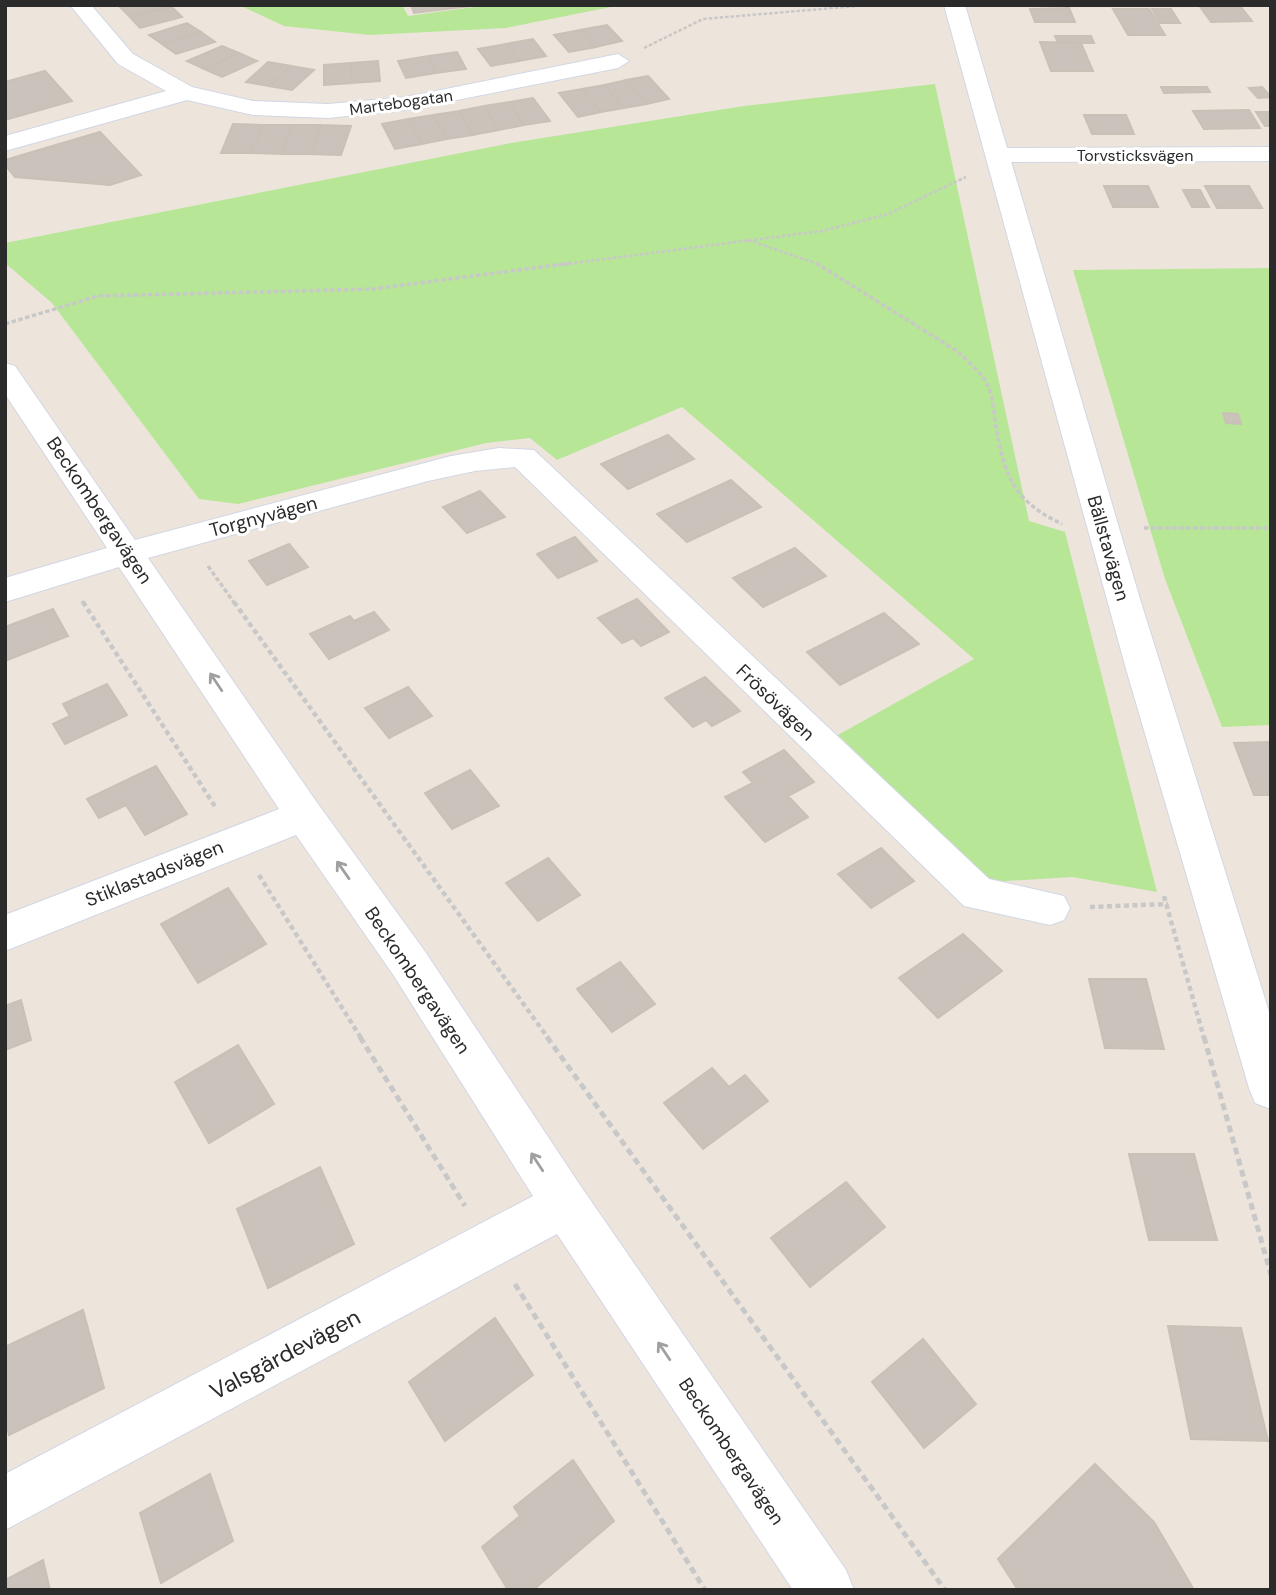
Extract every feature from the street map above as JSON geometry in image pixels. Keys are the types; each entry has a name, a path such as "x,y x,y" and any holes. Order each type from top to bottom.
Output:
{"street":[{"name":"Martebogatan","path":"80,5 107,43 152,78 182,94 248,107 325,113 411,103 618,61"},
{"name":"Bällstavägen","path":"954,5 1000,155 1103,528 1213,906 1271,1088"},
{"name":"Martebogatan","path":"5,144 182,94"},
{"name":"Torvsticksvägen","path":"1000,155 1271,154"},
{"name":"Beckombergavägen","path":"5,372 304,815 409,963 565,1205 826,1590"},
{"name":"Torgnyvägen","path":"5,590 129,552 492,457 523,457"},
{"name":"Frösövägen","path":"523,457 978,894 1050,908"},
{"name":"Stiklastadsvägen","path":"5,933 304,815"},
{"name":"Valsgärdevägen","path":"5,1503 565,1205"}],"path":[{"path":"618,61 703,19 869,5"},
{"path":"5,324 98,296 373,289 822,231 888,214 934,194 1000,155"},
{"path":"744,239 824,266 957,351 976,370 988,389 1001,457 1017,496 1038,514 1067,526 1271,528"},
{"path":"187,537 945,1590"},
{"path":"63,571 237,840 705,1590"},
{"path":"1050,908 1166,904 1213,906"}],"green space":[{"path":"239,5 402,5 408,16 489,5 621,5 505,28 370,35 284,26"},
{"path":"935,84 1029,521 1065,532 1157,892 1072,877 991,882 838,735 974,659 682,407 557,460 530,438 486,443 238,504 199,499 52,303 5,263 5,243 511,143 744,106"},
{"path":"1271,268 1271,725 1222,727 1165,579 1073,270"}],"building":[{"path":"411,5 479,5 414,13"},
{"path":"120,7 172,7 130,17"},
{"path":"172,7 182,17 140,28 130,17"},
{"path":"1241,7 1252,21 1211,22 1201,8"},
{"path":"1069,8 1075,22 1035,22 1030,9"},
{"path":"1113,9 1149,9 1165,35 1128,35"},
{"path":"1152,9 1171,9 1180,23 1160,23"},
{"path":"187,23 201,32 162,44 149,35"},
{"path":"607,25 622,41 596,47 580,30"},
{"path":"580,30 596,47 569,52 554,35"},
{"path":"201,32 215,42 176,54 162,44"},
{"path":"1055,36 1091,36 1094,43 1058,43"},
{"path":"533,39 546,56 519,61 506,44"},
{"path":"1040,42 1081,43 1093,71 1051,71"},
{"path":"506,44 519,61 491,66 478,49"},
{"path":"222,46 239,53 204,69 187,61"},
{"path":"457,52 466,69 436,73 428,56"},
{"path":"239,53 257,61 222,77 204,69"},
{"path":"428,56 436,73 406,78 398,61"},
{"path":"378,61 380,81 352,83 351,63"},
{"path":"268,62 291,66 269,86 246,82"},
{"path":"351,63 352,83 324,85 324,65"},
{"path":"291,66 314,70 292,90 269,86"},
{"path":"45,71 72,101 5,120 5,82"},
{"path":"648,76 669,99 647,104 626,80"},
{"path":"626,80 647,104 624,108 604,85"},
{"path":"604,85 624,108 601,112 582,89"},
{"path":"1161,87 1207,87 1210,92 1164,93"},
{"path":"1262,87 1271,97 1258,98 1249,88"},
{"path":"582,89 601,112 578,117 559,93"},
{"path":"533,98 550,121 524,125 509,102"},
{"path":"509,102 524,125 499,130 484,106"},
{"path":"484,106 499,130 473,135 459,111"},
{"path":"1249,110 1260,128 1204,129 1193,111"},
{"path":"459,111 473,135 447,139 433,115"},
{"path":"1256,112 1271,112 1271,126 1265,126"},
{"path":"433,115 447,139 422,144 408,119"},
{"path":"1084,115 1126,115 1134,134 1092,134"},
{"path":"408,119 422,144 395,149 382,124"},
{"path":"233,124 263,125 251,153 221,153"},
{"path":"263,125 292,125 281,154 251,153"},
{"path":"292,125 321,125 311,154 281,154"},
{"path":"321,125 351,126 341,155 311,154"},
{"path":"100,132 141,175 110,185 15,177 5,165 5,160"},
{"path":"1104,186 1148,186 1158,207 1113,207"},
{"path":"1205,186 1249,186 1262,208 1217,208"},
{"path":"1183,190 1200,190 1209,207 1192,207"},
{"path":"1223,413 1238,414 1241,424 1226,423"},
{"path":"668,435 694,459 628,489 601,464"},
{"path":"731,480 761,507 687,542 657,514"},
{"path":"480,491 505,517 467,533 443,507"},
{"path":"575,537 597,561 558,578 537,554"},
{"path":"289,544 308,567 267,585 249,561"},
{"path":"795,548 826,576 763,607 733,578"},
{"path":"637,599 669,632 641,646 633,638 622,643 598,618"},
{"path":"53,609 68,636 5,661 5,627"},
{"path":"374,612 389,630 329,659 310,634 350,616 354,621"},
{"path":"884,613 919,644 840,685 807,652"},
{"path":"705,677 740,711 712,726 706,720 693,727 665,698"},
{"path":"107,684 127,715 65,744 53,724 70,716 63,704"},
{"path":"408,687 432,716 389,738 365,708"},
{"path":"1271,742 1271,795 1254,795 1234,743"},
{"path":"784,750 814,782 788,796 808,817 765,842 725,797 753,783 743,772"},
{"path":"156,766 187,814 145,835 126,805 99,818 87,799"},
{"path":"470,770 499,806 452,829 425,793"},
{"path":"881,848 914,881 871,908 838,874"},
{"path":"548,858 580,895 538,921 506,883"},
{"path":"228,888 266,944 198,983 161,924"},
{"path":"963,934 1002,971 938,1018 899,978"},
{"path":"620,962 655,1004 612,1032 577,989"},
{"path":"1089,979 1146,979 1164,1049 1105,1048"},
{"path":"21,1000 31,1040 5,1050 5,1006"},
{"path":"238,1045 274,1104 209,1143 175,1082"},
{"path":"712,1068 729,1087 745,1075 768,1101 703,1149 664,1103"},
{"path":"1129,1154 1194,1154 1217,1240 1149,1240"},
{"path":"320,1167 354,1244 268,1288 237,1209"},
{"path":"846,1182 885,1227 810,1287 771,1238"},
{"path":"83,1310 104,1388 9,1435 5,1417 5,1347"},
{"path":"495,1318 533,1375 445,1441 409,1382"},
{"path":"1168,1326 1241,1328 1268,1441 1191,1439"},
{"path":"923,1339 976,1404 924,1448 872,1382"},
{"path":"573,1460 614,1521 533,1590 508,1590 482,1547 520,1516 514,1507"},
{"path":"1095,1464 1154,1522 1194,1590 1018,1590 998,1559"},
{"path":"210,1474 233,1541 161,1583 140,1513"},
{"path":"43,1560 50,1590 5,1590 5,1580"}]}
